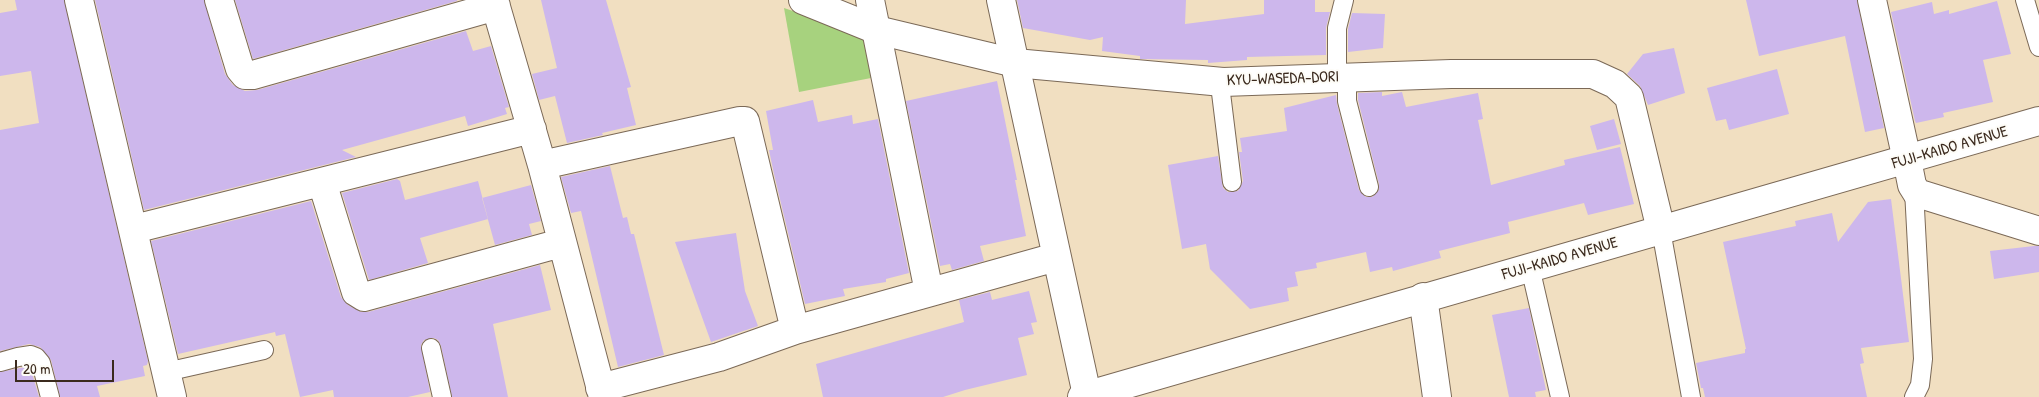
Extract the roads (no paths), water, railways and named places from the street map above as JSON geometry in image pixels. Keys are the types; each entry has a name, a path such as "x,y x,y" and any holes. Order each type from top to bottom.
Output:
{"street":[{"path":"79,0 169,384"},
{"path":"219,0 240,69 246,75 253,75 495,3 542,165 601,392 718,357 795,330 1056,257"},
{"name":"KYU-WASEDA-DORI","path":"803,0 877,30 1015,63 1223,82 1451,74 1592,74 1615,84 1629,97 1661,230"},
{"path":"870,0 929,292"},
{"path":"1001,0 1084,396"},
{"path":"1872,0 1914,190 1917,193 2039,231"},
{"path":"542,165 745,121 795,330"},
{"name":"FUJI-KAIDO AVENUE","path":"1084,396 1130,391 1423,297 2039,121"},
{"path":"134,229 532,129"},
{"path":"322,182 356,292 364,297 561,243"},
{"path":"1423,297 1437,397"}],"lane":[{"path":"1344,0 1337,28 1342,78 1369,187"},
{"path":"2025,0 2039,47"},
{"path":"1223,82 1221,93 1232,182"},
{"path":"1914,190 1923,359 1920,385 1914,397"},
{"path":"1661,230 1691,397"},
{"path":"1530,267 1560,397"},
{"path":"431,348 442,397"},
{"path":"169,384 264,350"},
{"path":"0,362 18,356 30,355 36,357 41,363 50,397"}]}
